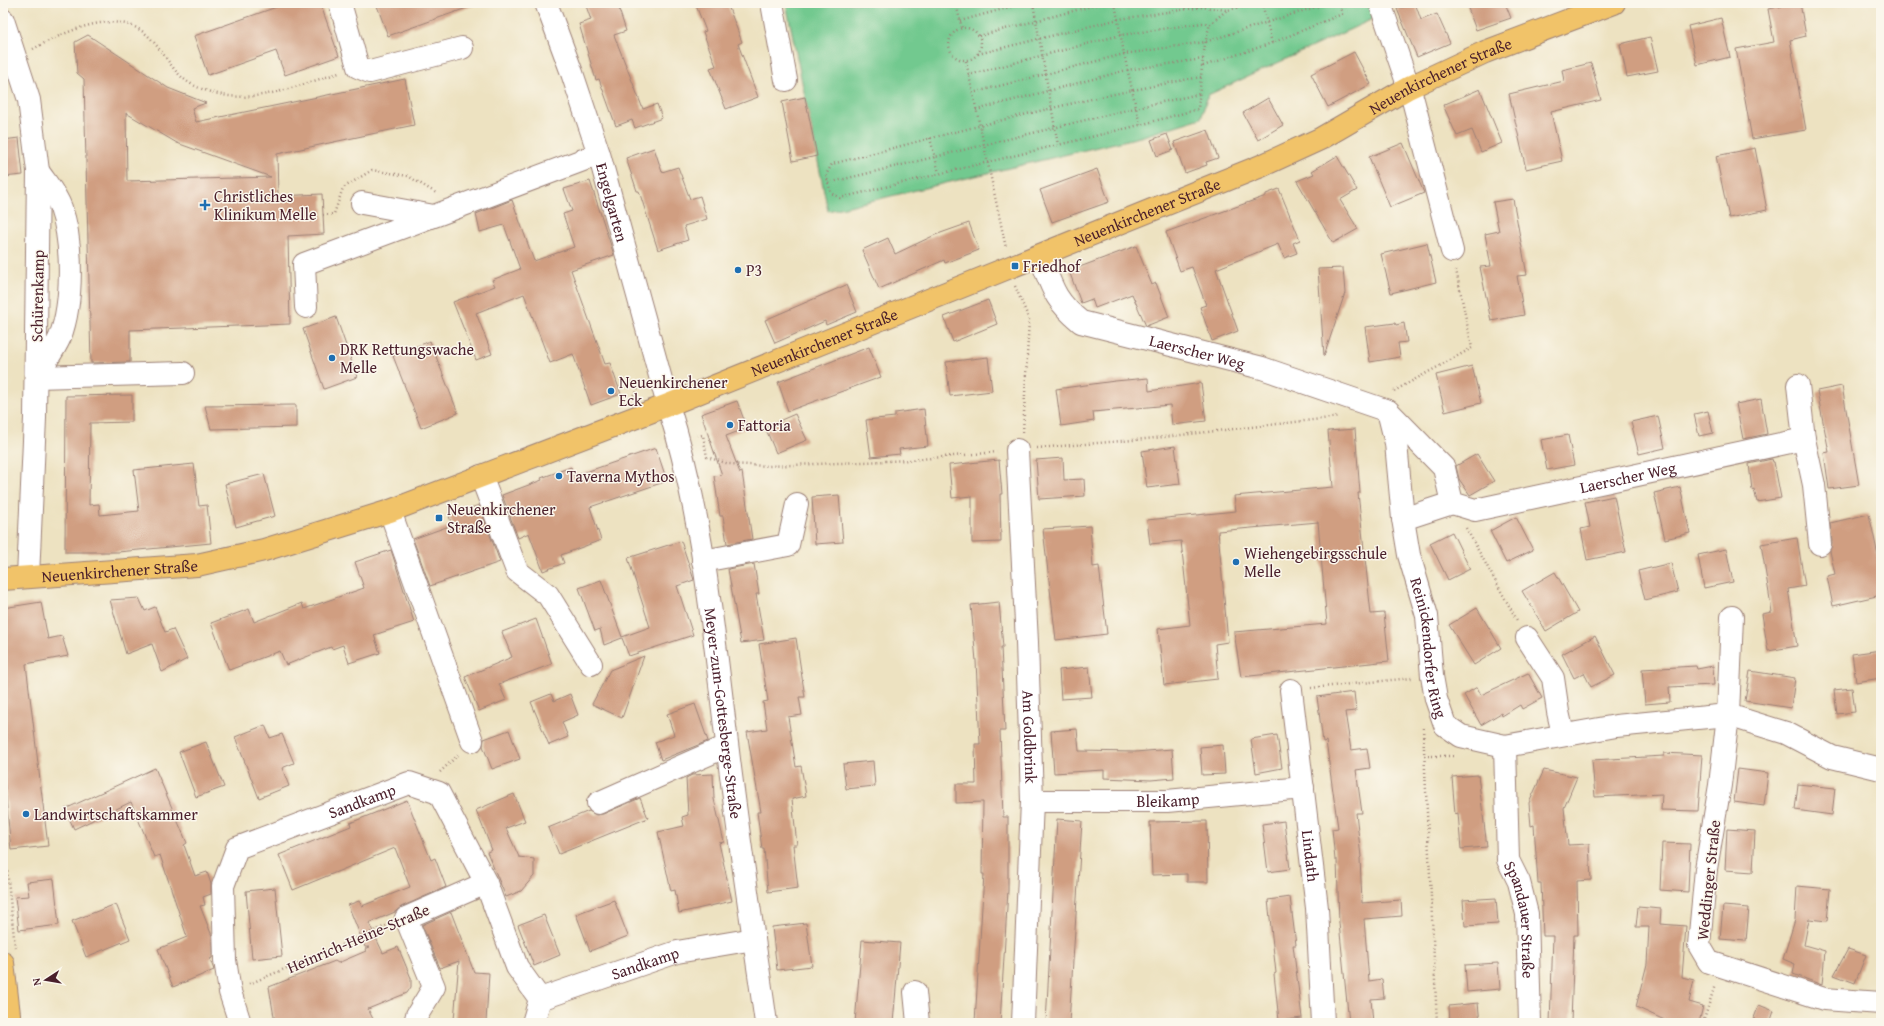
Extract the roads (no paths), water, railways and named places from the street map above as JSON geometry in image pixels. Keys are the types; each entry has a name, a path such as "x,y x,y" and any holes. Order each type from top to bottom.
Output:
{"main road":[{"name":"Neuenkirchener Straße","path":"3,579 197,565 264,550 390,510 668,405 1007,261 1040,256 1261,166 1320,139 1408,88 1485,52 1614,3"},
{"path":"9,956 10,1023"}],"street":[{"path":"340,3 358,67 370,72 462,48"},
{"name":"Engelgarten","path":"546,3 572,73 599,154 668,405"},
{"path":"772,3 786,80"},
{"path":"1380,3 1413,100 1452,251"},
{"name":"Schürenkamp","path":"3,20 29,100 38,171 36,377 28,577"},
{"path":"306,307 304,264 437,206 599,154"},
{"path":"36,377 59,340 66,319 69,298 68,243 65,223 60,206 51,189 38,171"},
{"path":"362,203 437,206"},
{"name":"Laerscher Weg","path":"1040,256 1054,293 1065,309 1081,322 1262,368 1388,411 1444,468 1452,503 1475,510 1804,439"},
{"path":"36,377 183,373"},
{"path":"1798,385 1804,439 1814,485 1820,544"},
{"name":"Meyer-zum-Gottesberge-Straße","path":"668,405 679,440 703,561 727,746 766,1023"},
{"path":"1388,411 1396,443 1403,519 1452,503"},
{"name":"Am Goldbrink","path":"1020,450 1032,801 1023,1023"},
{"path":"481,476 517,571 548,595 591,664"},
{"path":"703,561 788,544 797,504"},
{"path":"390,510 472,741"},
{"name":"Reinickendorfer Ring","path":"1403,519 1409,555 1427,616 1432,676 1436,699 1445,725 1461,736 1505,746 1563,734 1616,726 1728,715 1786,733 1832,756 1881,769"},
{"name":"Weddinger Straße","path":"1732,617 1728,715 1720,785 1706,869 1699,946 1709,962 1824,999 1881,1003"},
{"path":"1527,638 1553,678 1563,734"},
{"name":"Lindath","path":"1291,690 1317,908 1323,1023"},
{"path":"598,803 727,746"},
{"name":"Spandauer Straße","path":"1505,746 1508,860 1519,882 1528,914 1530,1023"},
{"name":"Sandkamp","path":"240,1023 230,992 225,960 223,886 237,848 409,783 439,793 486,883 517,966 540,1000 677,952 754,939"},
{"name":"Bleikamp","path":"1032,801 1167,800 1303,788"},
{"name":"Heinrich-Heine-Straße","path":"415,1023 417,1015 434,987 406,918 486,883"},
{"path":"915,992 918,1023"},
{"path":"533,1023 540,1000"}],"place":[{"name":"Christliches Klinikum Melle","path":"205,205"},
{"name":"Friedhof","path":"1015,266"},
{"name":"P3","path":"738,270"},
{"name":"DRK Rettungswache Melle","path":"332,358"},
{"name":"Neuenkirchener Eck","path":"611,391"},
{"name":"Fattoria","path":"730,425"},
{"name":"Taverna Mythos","path":"559,476"},
{"name":"Neuenkirchener Straße","path":"439,518"},
{"name":"Wiehengebirgsschule Melle","path":"1236,562"},
{"name":"Landwirtschaftskammer","path":"26,814"}]}
